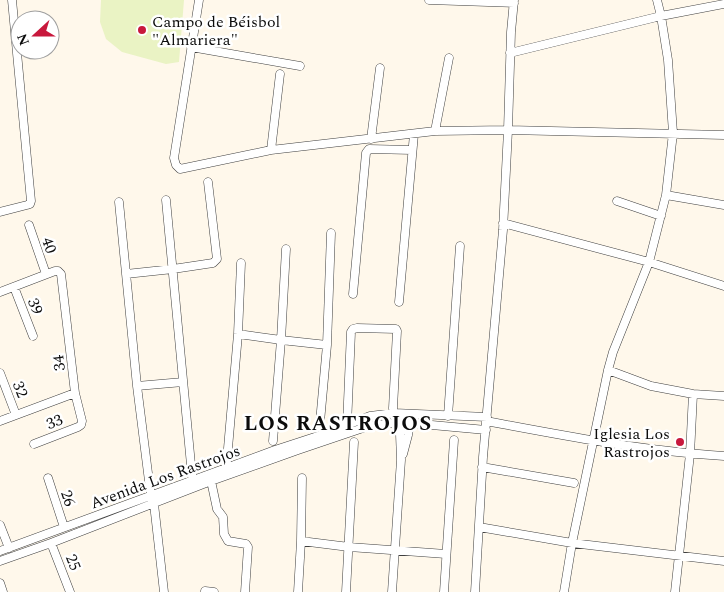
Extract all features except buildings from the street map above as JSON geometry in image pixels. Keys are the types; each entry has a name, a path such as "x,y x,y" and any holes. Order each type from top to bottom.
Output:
{"street":[{"path":"0,212 30,204 31,200 12,0"},
{"path":"198,0 174,158 176,165 180,169 271,150 435,131 508,130 724,134"},
{"path":"429,0 514,2 511,32 503,223 482,467 475,592"},
{"path":"564,592 572,543 608,370 613,352 649,262 666,195 673,133 668,60 657,0"},
{"path":"510,54 701,4 724,4"},
{"path":"192,47 300,66"},
{"path":"435,131 449,58"},
{"path":"371,139 380,68"},
{"path":"271,150 280,74"},
{"path":"399,302 414,134"},
{"path":"353,294 366,153 369,149 412,150"},
{"path":"126,274 172,269 213,262 217,259 208,182"},
{"path":"666,195 724,205"},
{"path":"166,200 193,484"},
{"path":"617,201 661,216"},
{"path":"119,202 138,386 164,592"},
{"path":"503,223 649,262 724,286"},
{"name":"40","path":"29,225 46,274"},
{"path":"320,422 327,344 332,233"},
{"path":"448,416 460,246"},
{"path":"273,441 286,249"},
{"path":"227,472 238,334 241,263"},
{"name":"34","path":"46,274 58,271 61,274 75,393"},
{"path":"0,292 46,274"},
{"name":"39","path":"14,287 33,336"},
{"path":"347,424 350,332 353,329 396,329 394,414 402,423"},
{"path":"238,334 327,344"},
{"path":"608,370 652,386 694,394 724,396"},
{"name":"32","path":"0,373 16,415"},
{"path":"138,386 183,382"},
{"path":"0,421 75,393"},
{"name":"33","path":"34,444 81,425 82,421 75,393"},
{"path":"675,592 690,454 694,394"},
{"name":"Avenida Los Rastrojos","path":"227,472 370,416 394,414 487,419 593,441 690,454 724,456"},
{"path":"392,592 401,460 400,434 402,423 407,414"},
{"name":"Avenida Los Rastrojos","path":"0,561 154,504 211,477 369,426 402,423 486,430"},
{"path":"444,592 454,440"},
{"path":"346,592 354,442"},
{"path":"482,467 574,483"},
{"path":"211,477 217,509 223,517 226,538 228,541 246,544 248,547 244,592"},
{"name":"26","path":"48,478 64,527"},
{"path":"298,592 302,478"},
{"name":"Avenida Los Rastrojos","path":"0,551 152,495 193,484"},
{"path":"0,525 9,548"},
{"path":"478,527 572,543 724,561"},
{"path":"301,541 349,547 446,554"},
{"name":"25","path":"51,543 70,592"},
{"path":"0,583 3,592"},
{"path":"206,591 214,592"}],"green space":[{"name":"Campo de Béisbol \"Almariera\"","path":"101,0 184,0 179,62 166,64 122,52 106,39 100,22"}],"place":[{"name":"Campo de Béisbol \"Almariera\"","path":"142,30"},
{"name":"Iglesia Los Rastrojos","path":"680,442"}],"district":[{"name":"LOS RASTROJOS","path":"338,423"}]}
